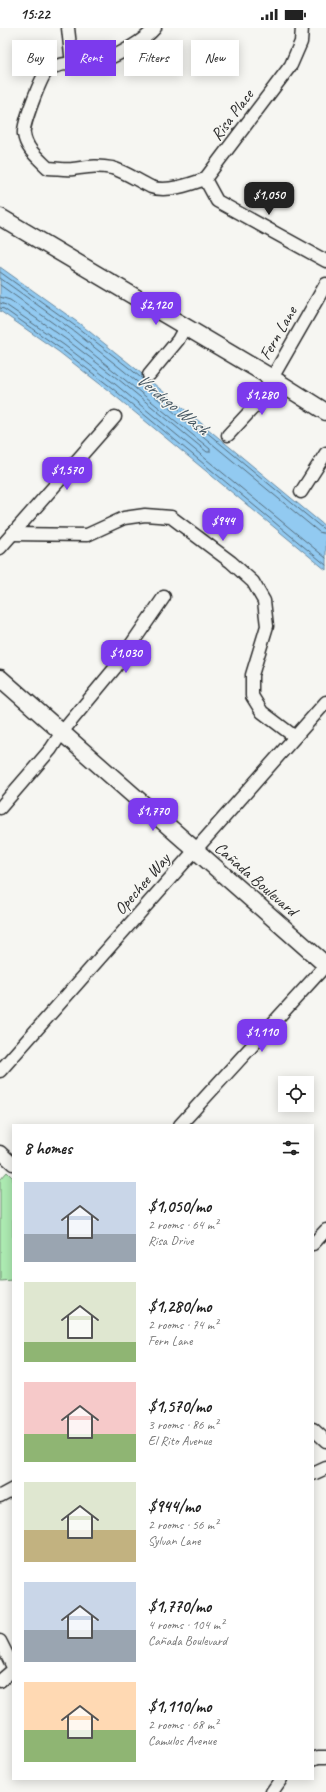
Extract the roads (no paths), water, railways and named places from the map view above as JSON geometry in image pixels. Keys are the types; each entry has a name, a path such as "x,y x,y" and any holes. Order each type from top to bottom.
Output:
{"main road":[{"path":"0,218 272,378 326,412"},
{"name":"Cañada Boulevard","path":"0,678 326,965"}],"street":[{"path":"68,28 69,40"},
{"path":"116,54 146,38 155,28"},
{"name":"Risa Place","path":"205,179 291,65 301,42 302,28"},
{"path":"65,65 60,65 47,71 39,82 23,132 30,150 48,168 72,169 92,165 113,169 133,176 153,188 171,188 188,185 205,179 218,201 326,261"},
{"name":"Fern Lane","path":"228,435 253,408 326,284"},
{"path":"149,375 178,340 185,327"},
{"path":"0,548 115,418"},
{"path":"301,492 326,452"},
{"path":"12,534 87,536 124,518 157,514 171,517 231,562 253,582 264,601 267,626 252,675 252,696 262,712 295,737"},
{"path":"0,808 51,749 62,732 115,668 164,597"},
{"name":"Opechee Way","path":"0,1071 326,702"},
{"path":"181,1124 326,965"},
{"path":"0,1152 12,1163"},
{"path":"314,1243 326,1230"},
{"path":"314,1430 326,1441"},
{"path":"314,1474 326,1468"},
{"path":"0,1496 12,1490"},
{"path":"0,1641 12,1665"},
{"path":"0,1681 12,1671"},
{"path":"314,1758 318,1756 326,1757"},
{"path":"272,1792 280,1780"}],"water":[{"name":"Verdugo Wash","path":"0,267 80,324 326,527 326,570 109,391 59,352 0,311"}]}
